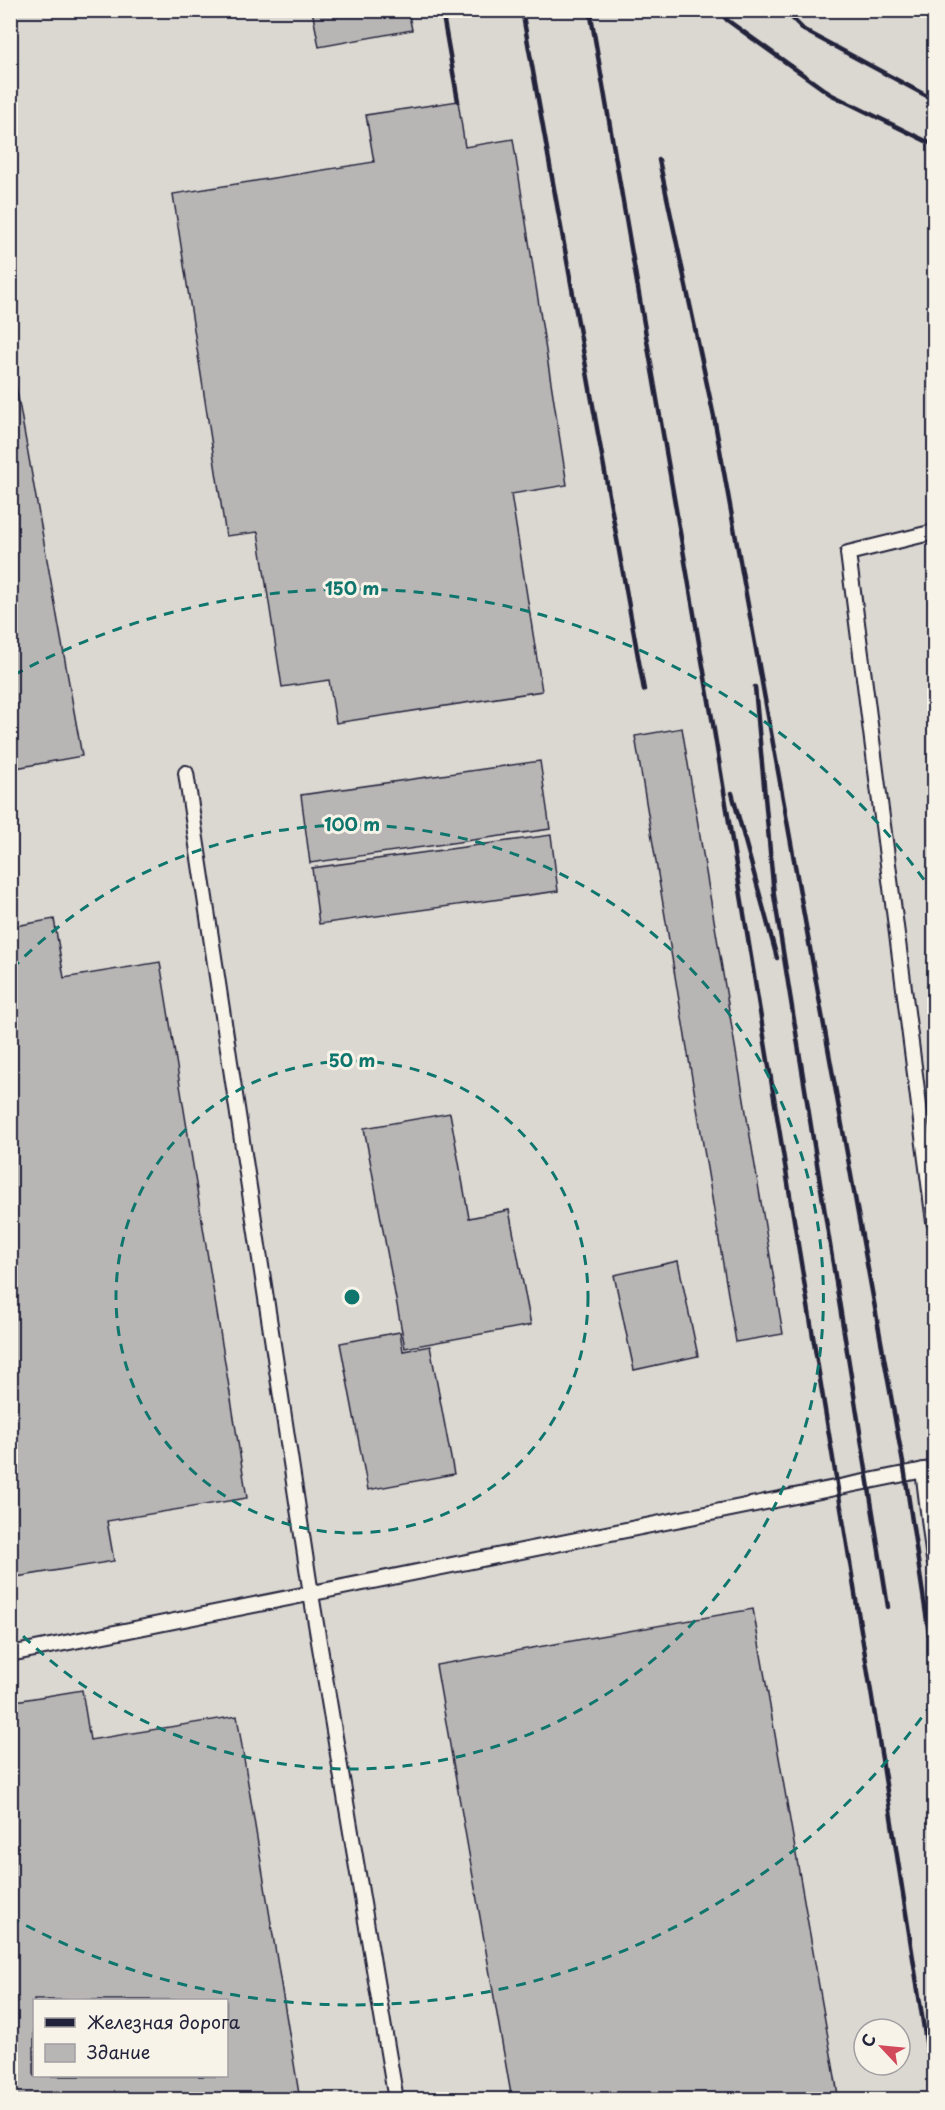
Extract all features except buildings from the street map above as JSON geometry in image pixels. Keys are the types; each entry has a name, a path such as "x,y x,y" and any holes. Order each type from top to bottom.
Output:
{"lane":[{"path":"934,532 848,552 934,1222"},
{"path":"186,773 311,1594 396,2100"},
{"path":"10,1654 929,1469 934,1560"}],"shaded area":[{"path":"11,11 934,11 934,2099 11,2100"}],"railway":[{"path":"131,14 132,10"},
{"path":"442,10 458,101"},
{"path":"522,10 644,690"},
{"path":"590,10 713,724 882,1759 934,2093"},
{"path":"719,10 727,20 830,94 934,145"},
{"path":"784,10 804,30 934,98"},
{"path":"659,160 714,417 905,1474 934,1668"},
{"path":"755,687 774,895 888,1607"},
{"path":"732,793 777,958"}]}
